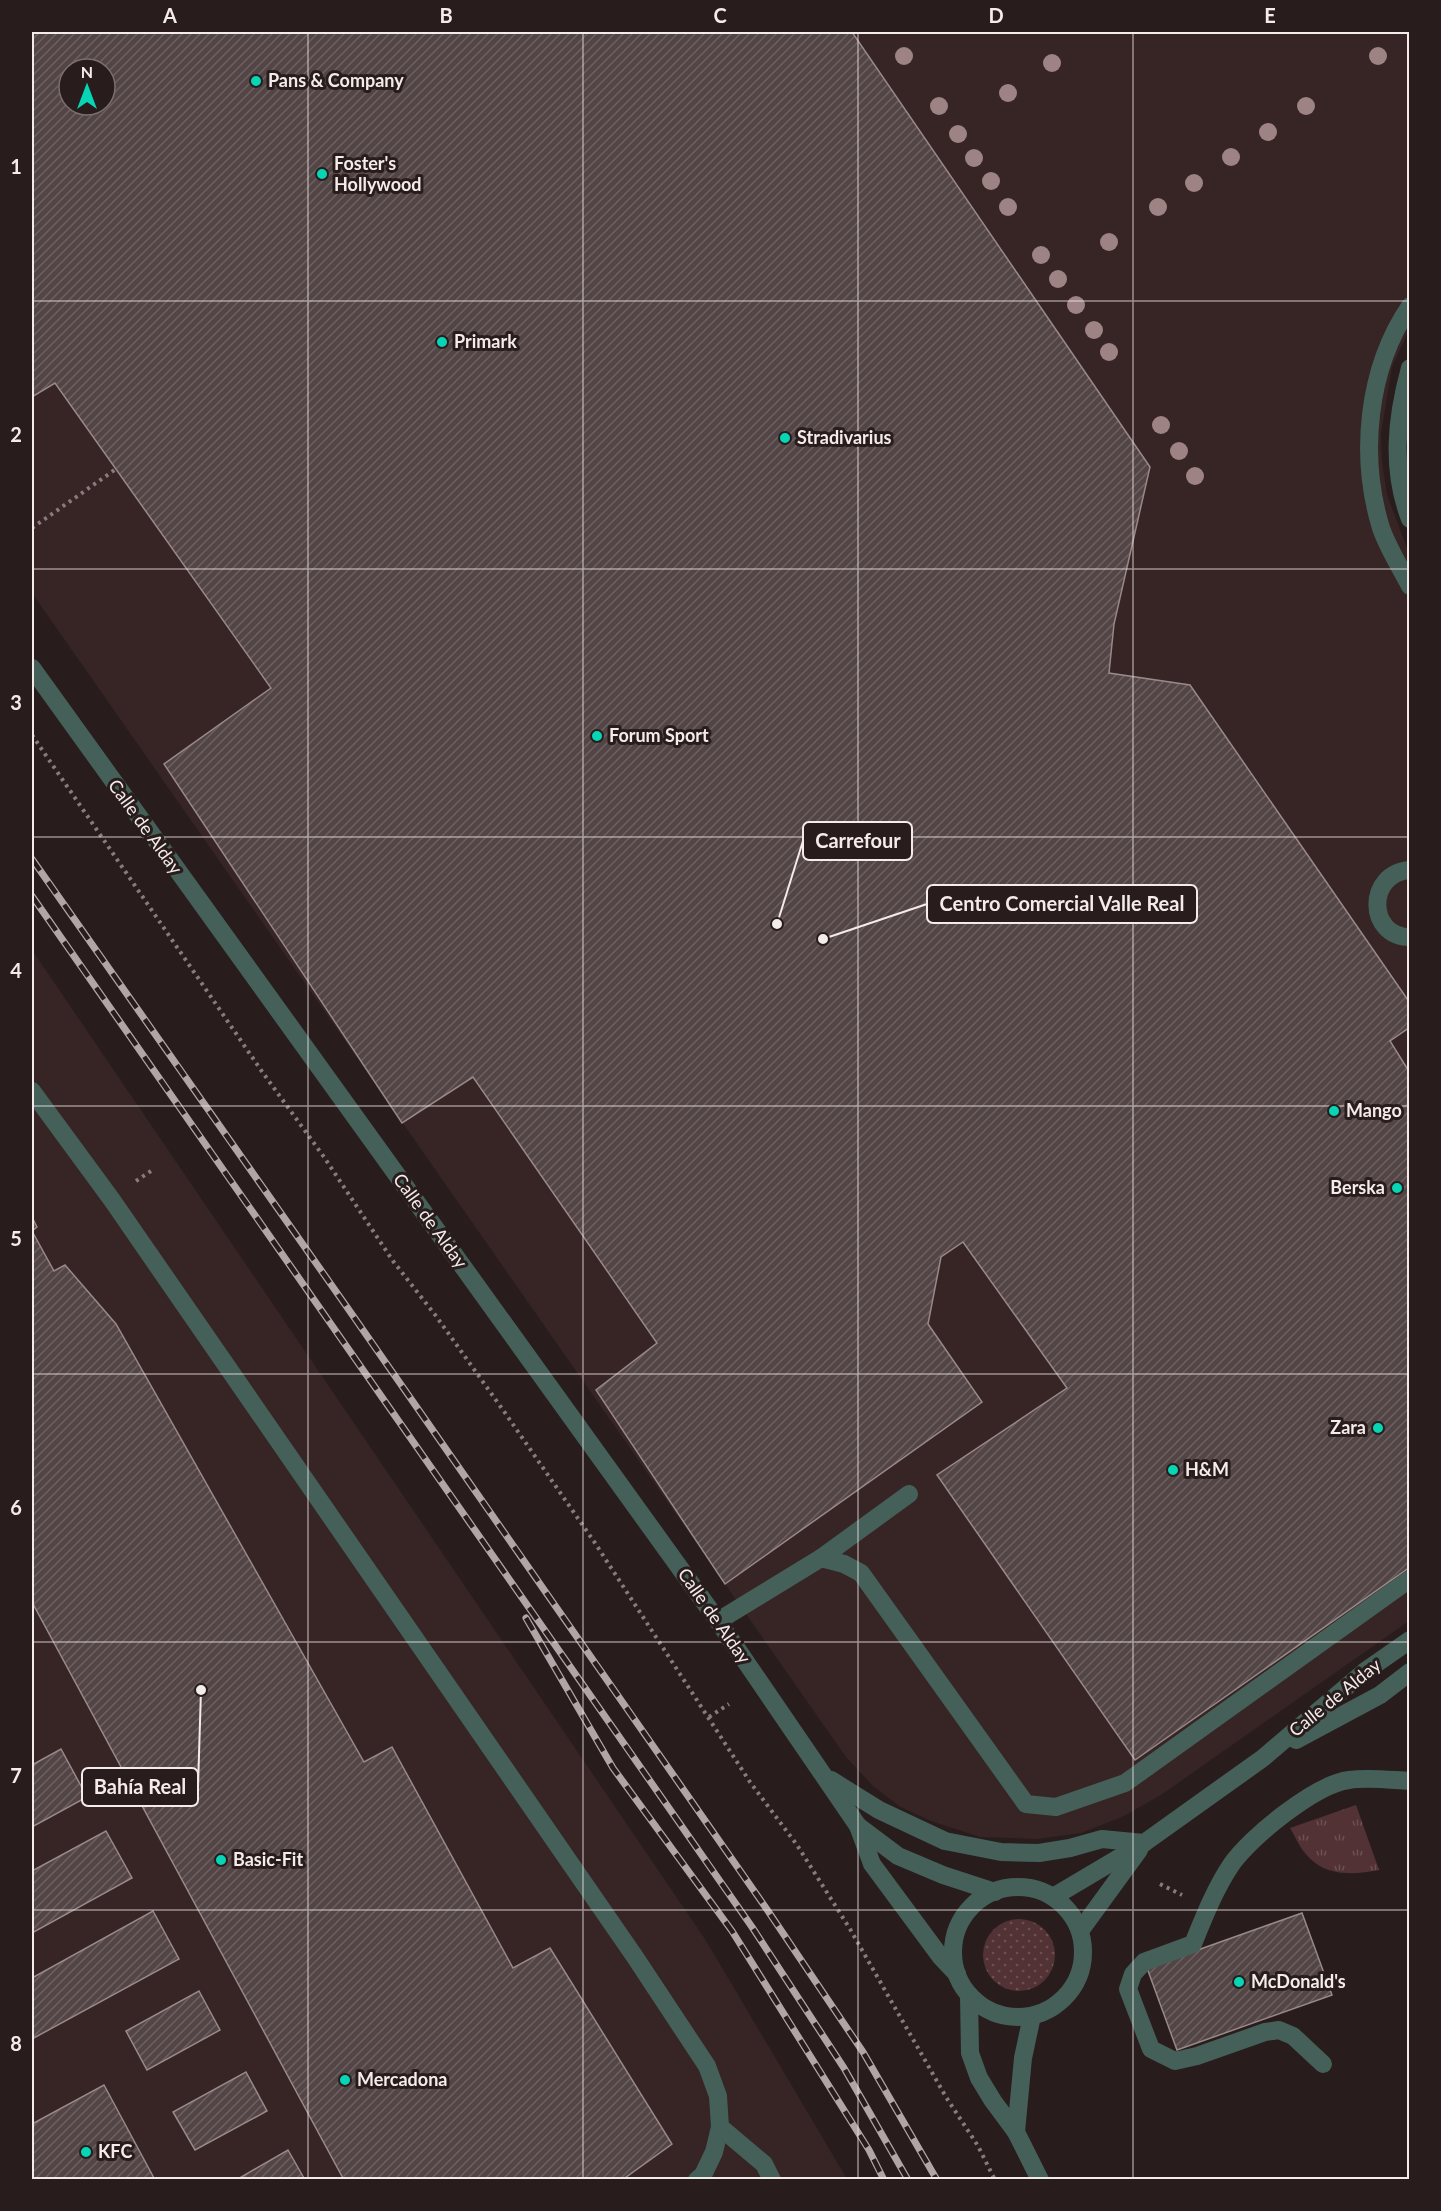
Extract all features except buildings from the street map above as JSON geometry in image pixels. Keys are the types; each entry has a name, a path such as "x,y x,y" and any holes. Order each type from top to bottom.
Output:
{"street":[{"path":"1410,306 1388,346 1381,369 1374,395 1369,443 1374,503 1382,529 1410,586"},
{"path":"1410,368 1398,426 1397,456 1399,480 1410,519"},
{"name":"Calle de Alday","path":"32,668 718,1621 858,1826 872,1864 940,1956 957,1974"},
{"path":"1410,870 1393,875 1384,882 1376,903 1378,915 1384,925 1392,933 1402,938 1410,938"},
{"path":"32,1091 112,1200 635,1957 707,2066 718,2096 720,2127 714,2152 703,2175 697,2180"},
{"path":"718,1621 821,1558 909,1494"},
{"path":"821,1558 844,1564 861,1573 1026,1804 1056,1808 1125,1783 1410,1579"},
{"name":"Calle de Alday","path":"1053,1897 1144,1843 1263,1758 1364,1672 1410,1640"},
{"name":"Calle de Alday","path":"1263,1758 1380,1695 1410,1672"},
{"name":"Calle de Alday","path":"825,1777 879,1810 945,1840 1001,1852 1039,1853 1070,1848 1102,1839 1144,1843"},
{"path":"1323,2064 1293,2036 1279,2030 1265,2032 1197,2056 1175,2061 1150,2049 1128,1989 1133,1974 1144,1962 1192,1944 1232,1864 1262,1833 1298,1803 1325,1788 1349,1780 1410,1781"},
{"name":"Calle de Alday","path":"858,1826 898,1856 943,1875 995,1892"},
{"name":"Calle de Alday","path":"1080,1930 1144,1843"},
{"path":"1014,1887 1034,1889 1053,1897 1070,1911 1080,1930 1084,1952 1080,1974 1069,1994 1052,2008 1032,2016 1014,2017 997,2014 982,2006 969,1995 957,1974 953,1954 956,1934 964,1916 977,1901 995,1892 1014,1887"},
{"path":"969,1995 970,2053 979,2078 1016,2132 1040,2180"},
{"path":"1016,2132 1023,2058 1032,2016"},
{"path":"720,2127 764,2164 772,2180"}],"path":[{"path":"32,528 116,469"},
{"path":"32,735 324,1157 393,1261 504,1410 595,1543 750,1782 797,1845 833,1901 946,2097 978,2146 995,2180"},
{"path":"128,1187 154,1169"},
{"path":"709,1717 729,1704"}],"shaded area":[{"path":"32,32 1409,32 1409,330 1392,367 1381,433 1387,495 1410,556 1409,1621 1161,1795 1122,1817 1081,1833 1037,1839 980,1837 931,1821 899,1806 873,1786 846,1757 32,593"},
{"path":"32,950 705,1939 847,2179 32,2179"}],"green space":[{"path":"1356,1805 1379,1870 1359,1873 1339,1872 1313,1861 1305,1853 1290,1828"},
{"path":"1019,1919 1039,1925 1049,1935 1055,1955 1049,1975 1039,1985 1019,1991 999,1985 989,1975 983,1955 989,1935 999,1925"}],"railway":[{"path":"32,859 766,1908 863,2052 937,2180"},
{"path":"32,896 752,1927 844,2068 908,2180"},
{"path":"526,1618 613,1768 732,1931 869,2150 884,2180"}],"place":[{"name":"Pans & Company","path":"256,81"},
{"name":"Foster's Hollywood","path":"322,174"},
{"name":"Primark","path":"442,342"},
{"name":"Stradivarius","path":"785,438"},
{"name":"Forum Sport","path":"597,736"},
{"name":"Carrefour","path":"777,924"},
{"name":"Centro Comercial Valle Real","path":"823,939"},
{"name":"Mango","path":"1334,1111"},
{"name":"Berska","path":"1397,1188"},
{"name":"Zara","path":"1378,1428"},
{"name":"H&M","path":"1173,1470"},
{"name":"Bahía Real","path":"201,1690"},
{"name":"Basic-Fit","path":"221,1860"},
{"name":"McDonald's","path":"1239,1982"},
{"name":"Mercadona","path":"345,2080"},
{"name":"KFC","path":"86,2152"}]}
